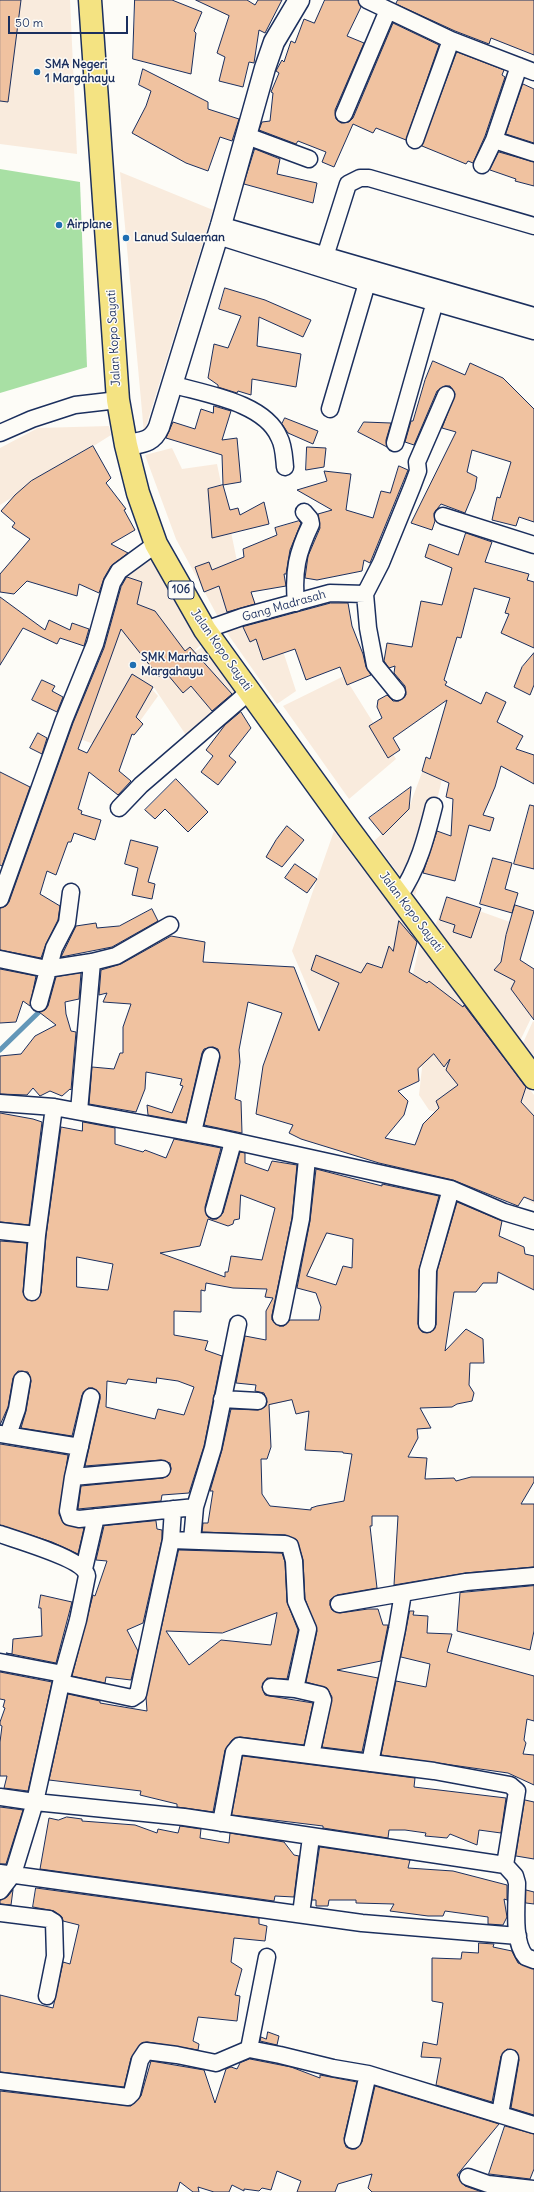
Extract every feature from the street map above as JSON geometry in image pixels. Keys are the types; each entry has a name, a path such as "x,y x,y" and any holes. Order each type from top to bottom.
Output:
{"main road":[{"name":"Jalan Kopo Sayati","path":"90,0 118,400 126,445 138,493 156,544 205,630 534,1078"}],"street":[{"path":"126,445 146,441 155,437 220,230 247,136 260,84 274,42 299,0"},
{"path":"367,0 451,40 527,69 482,165"},
{"path":"344,114 388,10"},
{"path":"415,140 451,40"},
{"path":"247,136 309,159"},
{"path":"494,140 534,153"},
{"path":"324,261 348,184 360,178 369,178 534,226"},
{"path":"220,230 437,295 534,331"},
{"path":"324,261 367,283 437,295 534,316"},
{"path":"330,409 367,283"},
{"path":"395,443 437,295"},
{"path":"171,384 238,404 260,415 274,427 279,435 285,467"},
{"path":"398,692 375,665 368,628 365,594 381,563 418,471 417,462 446,396"},
{"path":"0,433 32,419 75,405 118,400"},
{"path":"296,603 294,585 296,558 310,524 310,519 304,512"},
{"path":"443,516 534,545"},
{"path":"1,891 64,720 94,644 112,583 119,571 156,544"},
{"name":"Gang Madrasah","path":"205,630 242,617 337,592 365,594"},
{"path":"119,808 141,785 250,691"},
{"path":"399,896 408,883 425,844 434,806"},
{"path":"39,1003 47,969 54,948 67,923 71,892"},
{"path":"0,959 47,969 92,962 116,956 170,925"},
{"path":"79,1112 92,962"},
{"path":"193,1132 211,1056"},
{"path":"0,1103 54,1107 193,1132 451,1189 504,1212 534,1221"},
{"path":"32,1292 37,1235 54,1107"},
{"path":"214,1210 233,1142"},
{"path":"282,1317 301,1219 307,1158"},
{"path":"427,1324 428,1270 451,1189"},
{"path":"0,1231 37,1235"},
{"path":"192,1540 195,1507 213,1448 238,1324"},
{"path":"22,1380 17,1409 4,1435 80,1447"},
{"path":"91,1397 73,1476 69,1515 75,1519 195,1507"},
{"path":"222,1399 258,1401"},
{"path":"73,1476 162,1470"},
{"path":"0,1662 132,1698 138,1694 170,1540 173,1509"},
{"path":"0,1891 35,1802 86,1579 86,1572 84,1568 96,1516"},
{"path":"0,1534 57,1555 84,1568"},
{"path":"170,1540 288,1545 292,1551 294,1561 298,1606 308,1630 295,1689"},
{"path":"339,1604 466,1582 534,1576"},
{"path":"370,1763 403,1593"},
{"path":"271,1687 295,1689 318,1693 321,1695 323,1700 312,1755"},
{"path":"221,1823 234,1752 237,1746 434,1771 515,1787 517,1791 505,1864"},
{"path":"0,1797 184,1817 311,1837 505,1864 515,1876 517,1883 518,1936 523,1954 534,1960"},
{"path":"301,1914 311,1837"},
{"path":"6,1874 362,1923 518,1936"},
{"path":"0,1913 49,1919 54,1922 54,1956 47,1996"},
{"path":"249,2049 266,1957"},
{"path":"0,2081 128,2097 132,2093 140,2060 146,2051 216,2063 249,2049 304,2060 333,2068 368,2074 534,2125"},
{"path":"500,2114 510,2058"},
{"path":"352,2140 368,2074"},
{"path":"468,2177 488,2184 534,2189"}],"shaded area":[{"name":"SMA Negeri 1 Margahayu","path":"0,0 70,0 77,154 0,144"},
{"path":"120,172 213,210 144,433"},
{"path":"109,426 111,435 0,505 0,448 38,428"},
{"path":"172,448 182,469 217,464 238,566 263,617 281,612 292,645 283,651 296,691 277,704 225,630 176,539 145,455"},
{"name":"SMK Marhas Margahayu","path":"148,548 204,642 184,660 206,644 242,694 190,741 153,686 151,688 158,696 117,753 62,732 116,594 130,564"},
{"path":"344,676 396,759 349,799 283,706"},
{"path":"427,759 444,770 415,896 374,841 408,810"},
{"path":"334,831 417,941 394,1044 322,1021 292,951"},
{"path":"446,899 510,922 500,954 534,969 534,1012 520,1041 435,926"},
{"path":"420,943 534,1095 534,1204 499,1181 450,1117 429,1110 419,1095 422,1068 419,1059 397,1045"},
{"path":"533,1021 534,1022 534,1056 523,1043"}],"green space":[{"path":"0,169 80,182 87,367 0,393"}],"building":[{"path":"0,0 21,0 8,102 0,101"},
{"path":"135,0 172,0 202,12 194,31 196,33 191,74 133,59"},
{"path":"196,0 247,0 255,5 258,0 282,0 265,33 259,30 254,63 249,62 243,87 219,81 225,57 217,53 229,16"},
{"path":"325,0 358,0 361,7 347,36 364,43 335,110 336,119 341,123 349,122 353,118 393,23 439,45 406,140 376,128 373,133 353,124 334,167 322,162 326,152 298,141 296,144 259,130 262,122 270,121 273,93 271,92 279,73 276,71 282,60 284,62 291,41 295,43 304,19 314,23"},
{"path":"398,0 534,0 534,55 491,38 489,44 455,31 396,4"},
{"path":"457,52 504,70 502,75 505,77 485,136 473,163 468,161 466,164 422,146"},
{"path":"143,69 208,102 208,109 239,119 232,141 220,137 208,171 186,163 132,133 146,106 151,91 139,85"},
{"path":"523,84 534,89 534,143 506,134"},
{"path":"255,149 280,159 277,174 317,183 313,203 244,184"},
{"path":"499,152 534,162 534,186 515,181 516,179 490,170"},
{"path":"225,288 265,300 311,320 303,337 259,317 257,346 301,354 296,387 252,379 251,395 238,391 237,393 218,387 218,385 208,378 214,344 228,348 241,316 219,309"},
{"path":"433,361 465,375 470,363 503,378 534,409 534,522 519,517 516,526 492,520 497,497 500,498 511,462 472,450 467,472 477,477 475,489 465,513 441,504 434,513 435,521 432,530 411,523 456,432 442,428 455,394 450,386 445,386 437,391 414,445 405,442 425,380"},
{"path":"214,406 231,411 222,440 237,438 241,482 223,485 222,455 166,438 173,422 195,429 201,409 213,413"},
{"path":"285,418 318,431 313,444 288,433 282,424"},
{"path":"364,422 391,423 386,440 387,447 358,432"},
{"path":"93,446 111,478 106,483 126,509 124,510 135,530 111,544 128,553 111,566 104,578 99,593 79,584 77,596 27,581 14,594 0,592 0,574 30,539 12,527 15,523 1,511 15,495 31,481"},
{"path":"307,447 326,448 324,467 306,470"},
{"path":"399,466 408,470 370,563 364,560 362,571 317,580 305,578 308,556 320,528 318,514 332,510 297,490 327,481 324,471 351,474 346,510 373,518 381,491 390,493"},
{"path":"223,485 230,510 238,508 240,515 264,502 269,524 212,538 208,489"},
{"path":"299,521 301,523 290,550 286,574 284,574 286,586 251,592 255,604 227,612 219,586 204,592 195,567 209,562 212,570 244,557 243,549 277,535 275,528"},
{"path":"466,533 492,542 485,562 529,574 527,580 534,582 534,648 501,633 509,614 505,613 510,598 474,588 461,638 457,637 444,680 447,682 445,685 481,704 486,692 506,702 497,722 523,736 516,749 534,755 534,784 501,766 495,787 483,815 494,818 490,831 469,825 455,881 423,873 437,831 451,836 453,799 446,797 449,783 422,771 426,757 430,759 447,700 393,738 400,750 388,758 369,726 382,718 377,707 378,700 387,695 393,701 399,701 406,695 405,686 394,673 395,666 389,668 384,661 387,643 412,647 421,601 442,605 452,568 425,557 429,544 458,555"},
{"path":"127,577 142,582 137,604 155,611 185,651 190,647 232,694 212,711 191,686 183,693 163,669 159,677 121,629 78,749 87,753 132,674 153,687 136,717 143,724 134,735 132,734 119,771 131,781 118,795 89,772 78,809 82,811 81,814 101,820 95,840 74,833 71,842 68,842 56,875 47,871 40,894 60,906 58,920 41,958 0,950 0,908 6,906 9,902 73,723 104,648 121,587"},
{"path":"0,597 45,630 49,620 70,630 72,623 89,629 84,646 60,638 57,644 23,628 0,665"},
{"path":"331,603 348,603 352,626 363,654 366,667 371,675 347,685 340,667 306,680 295,649 263,660 256,639 250,642 243,627"},
{"path":"534,653 534,685 530,695 514,687 522,667"},
{"path":"42,680 55,686 52,691 63,697 57,712 32,700"},
{"path":"241,712 251,728 229,756 236,762 218,785 201,772 213,756 206,750 225,725"},
{"path":"38,733 47,738 42,754 30,748"},
{"path":"0,772 30,787 2,866 0,865"},
{"path":"176,779 208,812 188,832 165,809 155,819 145,810"},
{"path":"411,787 409,809 383,835 369,818"},
{"path":"530,805 534,806 534,869 514,864"},
{"path":"287,826 304,840 282,867 266,857 276,840"},
{"path":"131,840 158,847 148,882 155,884 152,899 132,895 138,868 125,864"},
{"path":"493,858 512,863 505,889 518,893 512,913 480,904"},
{"path":"295,864 317,879 307,893 285,878"},
{"path":"447,897 481,908 471,938 453,932 455,925 440,920"},
{"path":"515,905 534,911 520,960 534,969 534,1020 511,989 515,981 494,970 501,962 506,935"},
{"path":"152,909 158,921 112,947 61,957 76,926 96,923 97,928 119,926"},
{"path":"399,921 417,942 409,972 427,983 429,981 463,1007 464,1005 526,1087 521,1102 534,1116 534,1201 524,1197 518,1206 453,1180 379,1163 301,1139 289,1133 293,1125 256,1114 263,1066 282,1013 248,1002 239,1050 240,1062 235,1099 241,1101 242,1133 204,1125 220,1058 218,1049 213,1047 204,1049 202,1053 186,1122 148,1115 147,1105 172,1113 183,1086 180,1085 182,1079 146,1072 145,1089 136,1112 89,1104 92,1067 114,1069 120,1053 123,1053 123,1027 131,1004 103,1002 107,993 99,995 101,970 121,964 171,936 205,942 203,962 294,967 319,1031 339,983 311,970 316,955 361,973 367,963 382,968 389,946 393,951","holes":["434,1054 444,1067 450,1059 446,1070 458,1085 436,1101 439,1108 423,1124 415,1145 385,1138 404,1115 408,1101 398,1091 419,1081 418,1069"]},
{"path":"0,969 36,976 30,1006 23,1001 16,1022 0,1023"},
{"path":"81,973 79,999 65,1002 66,1014 71,1031 76,1032 71,1090 70,1089 62,1096 50,1091 40,1096 33,1088 27,1095 0,1094 0,1056 21,1054 35,1036 56,1025 39,1012 45,1010 48,1006 56,977"},
{"path":"0,1113 42,1122 29,1225 0,1222"},
{"path":"83,1122 115,1128 115,1144 143,1152 145,1150 166,1158 174,1139 221,1148 205,1207 207,1216 212,1219 217,1219 223,1213 240,1152 245,1153 245,1163 268,1171 272,1161 297,1165 292,1218 272,1315 272,1320 279,1326 284,1326 290,1320 319,1320 321,1307 316,1293 297,1288 310,1221 316,1169 382,1186 382,1184 439,1196 419,1270 418,1324 422,1332 431,1332 436,1325 437,1271 457,1202 502,1221 499,1236 524,1247 525,1254 534,1256 534,1290 498,1272 497,1283 483,1283 476,1292 454,1292 445,1351 466,1329 483,1339 484,1363 470,1363 469,1385 474,1393 472,1401 457,1404 452,1407 420,1408 431,1428 417,1429 418,1438 408,1457 427,1458 425,1479 454,1478 456,1481 471,1477 534,1477 534,1482 521,1504 534,1504 534,1567 465,1573 394,1585 398,1516 372,1516 372,1526 370,1526 377,1588 337,1595 330,1600 332,1610 340,1613 378,1609 383,1625 388,1625 381,1661 337,1670 378,1678 362,1752 322,1747 332,1697 327,1688 306,1682 317,1631 305,1599 303,1560 297,1540 285,1535 202,1532 203,1523 208,1523 213,1491 210,1491 222,1450 231,1409 258,1410 266,1406 267,1402 264,1393 255,1391 256,1385 236,1383 245,1336 266,1340 266,1311 273,1298 265,1297 267,1289 233,1288 206,1283 205,1291 201,1290 201,1312 174,1311 174,1335 208,1341 205,1350 222,1356 204,1446 189,1493 162,1495 161,1501 78,1509 81,1486 163,1478 168,1476 171,1469 170,1463 161,1460 85,1466 100,1399 100,1394 93,1388 88,1388 82,1395 72,1436 21,1428 26,1411 31,1381 28,1372 18,1371 13,1378 8,1407 0,1425 0,1241 27,1243 23,1292 27,1300 36,1300 41,1293 46,1236 61,1127 82,1131","holes":["241,1195 275,1208 262,1260 231,1256 228,1272 225,1272 225,1277 160,1253 200,1246 208,1219 228,1226 233,1224 234,1220 239,1219","327,1233 353,1239 352,1268 343,1266 336,1285 307,1276","77,1257 113,1264 108,1290 77,1287","157,1378 178,1381 194,1387 184,1415 158,1409 155,1419 106,1407 107,1381 126,1384 128,1379 156,1383","292,1400 296,1414 309,1411 305,1450 343,1452 352,1454 344,1501 317,1506 311,1508 311,1510 270,1506 262,1494 261,1459 267,1459 271,1447 269,1405"]},
{"path":"0,1444 68,1455 59,1514 64,1524 84,1528 78,1554 52,1542 0,1525"},
{"path":"156,1521 157,1529 162,1530 162,1539 143,1623 127,1630 138,1651 131,1680 106,1677 105,1683 72,1676 93,1595 95,1596 107,1561 96,1560 104,1526"},
{"path":"179,1550 282,1553 285,1562 287,1602 298,1630 287,1679 267,1678 262,1687 265,1695 313,1703 304,1745 240,1737 232,1740 225,1750 213,1812 177,1807 177,1804 140,1795 141,1791 49,1780 68,1694 100,1701 100,1703 147,1711 146,1697","holes":["277,1613 271,1645 221,1640 189,1665 166,1631 222,1633"]},
{"path":"534,1586 534,1631 530,1650 457,1631 460,1593"},
{"path":"41,1595 72,1602 56,1663 6,1653 12,1654 13,1639 42,1636 41,1608 39,1608"},
{"path":"410,1611 414,1611 413,1615 428,1616 427,1633 452,1634 447,1652 534,1676 534,1721 527,1719 524,1740 526,1743 523,1754 534,1755 534,1785 508,1773 381,1755 396,1681 426,1687 430,1664 401,1657"},
{"path":"0,1672 52,1682 28,1791 4,1788 7,1776 0,1776 0,1742 2,1726 0,1725 0,1722 5,1708 3,1707 5,1700 0,1699"},
{"path":"243,1756 415,1778 414,1787 506,1798 501,1833 479,1830 477,1845 450,1834 447,1838 425,1836 426,1833 405,1830 389,1830 388,1838 323,1828 323,1826 232,1815"},
{"path":"525,1800 534,1802 534,1859 516,1856"},
{"path":"0,1807 23,1810 6,1864 0,1864"},
{"path":"67,1817 82,1819 82,1821 135,1825 157,1833 158,1829 178,1833 180,1826 201,1829 200,1838 229,1843 230,1833 284,1842 294,1855 299,1856 294,1897 275,1896 274,1901 40,1869 49,1818 58,1820"},
{"path":"320,1847 410,1860 408,1868 453,1871 507,1885 507,1900 504,1899 507,1917 503,1925 488,1924 488,1917 445,1911 443,1916 428,1916 390,1911 394,1904 356,1903 356,1900 329,1900 328,1906 316,1906 316,1900 312,1900"},
{"path":"36,1888 259,1918 259,1924 267,1926 265,1941 234,1938 231,1962 242,1969 235,1995 240,1996 237,2021 198,2017 193,2041 199,2044 198,2050 147,2042 142,2043 131,2058 124,2087 0,2072 0,1995 53,2008 63,1962 70,1964 79,1925 63,1921 62,1917 54,1911 33,1907"},
{"path":"13,1890 11,1905 0,1904 0,1900 7,1897"},
{"path":"526,1890 534,1892 534,1904 526,1903"},
{"path":"479,1943 494,1944 493,1947 512,1951 518,1963 534,1969 534,2115 511,2108 519,2060 516,2051 507,2049 501,2056 492,2102 436,2085 441,2058 421,2057 423,2042 437,2045 443,2003 432,2001 432,1958 461,1959 462,1952 478,1953"},
{"path":"268,2032 279,2036 277,2045 260,2041 261,2037 266,2039"},
{"path":"250,2059 291,2067 320,2078 320,2075 357,2082 344,2138 346,2147 351,2149 356,2149 362,2142 375,2086 499,2124 457,2175 465,2186 482,2192 372,2192 368,2188 372,2174 338,2184 335,2192 297,2192 301,2181 277,2171 271,2190 262,2188 259,2191 244,2189 244,2191 232,2185 229,2192 214,2192 198,2187 199,2192 193,2192 180,2182 177,2192 0,2192 0,2091 131,2106 141,2096 151,2061 204,2070 215,2103 226,2069 231,2067 237,2069 240,2063"},
{"path":"505,2126 534,2134 534,2169 530,2179 489,2174"}],"waterway":[{"path":"0,1050 39,1012"}],"place":[{"name":"SMA Negeri 1 Margahayu","path":"37,72"},
{"name":"Airplane","path":"59,225"},
{"name":"Lanud Sulaeman","path":"126,238"},
{"name":"SMK Marhas Margahayu","path":"133,665"}]}
